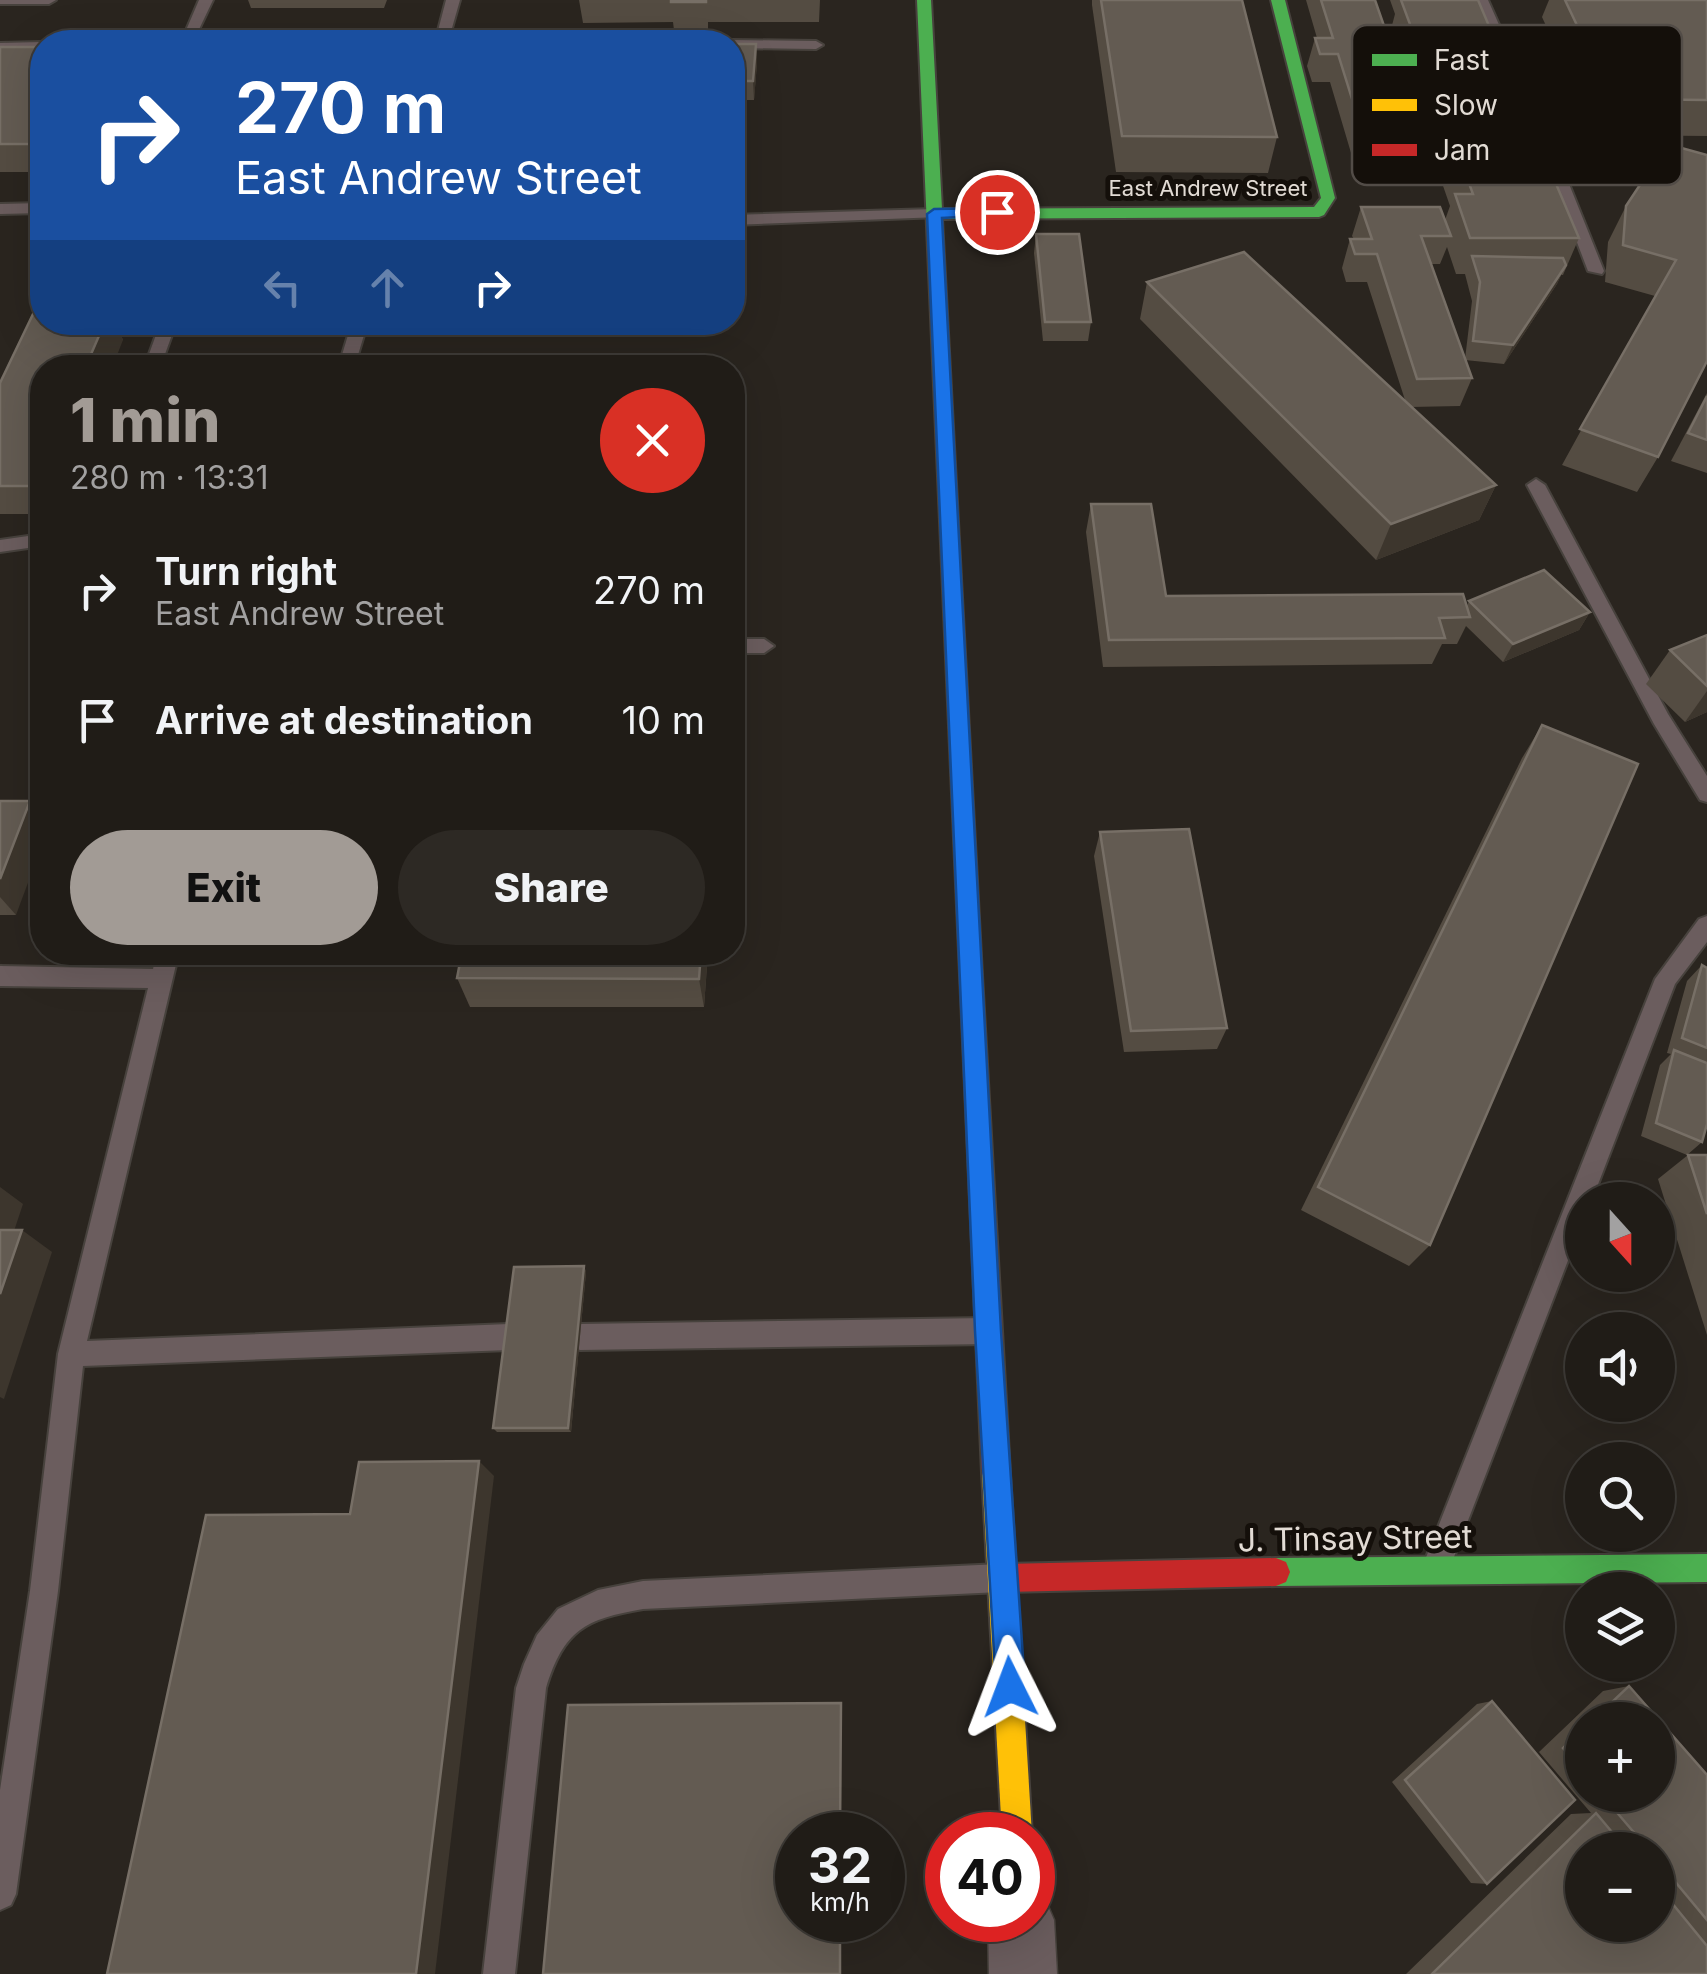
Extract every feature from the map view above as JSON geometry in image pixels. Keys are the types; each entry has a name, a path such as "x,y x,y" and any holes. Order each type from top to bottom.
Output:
{"street":[{"path":"924,0 988,1331 1016,1812"},
{"name":"East Andrew Street","path":"934,214 1319,212 1328,198 1278,0"},
{"name":"J. Tinsay Street","path":"1004,1578 1436,1568 1707,1568"},
{"path":"1021,1942 1023,1974"}],"lane":[{"path":"0,0 50,0"},
{"path":"192,30 206,0"},
{"path":"444,30 453,0"},
{"path":"1481,0 1492,25"},
{"path":"745,44 816,45"},
{"path":"0,47 30,46"},
{"path":"1682,160 1707,160"},
{"path":"1562,185 1596,271"},
{"path":"0,208 30,208"},
{"path":"745,220 934,214"},
{"path":"1536,485 1661,719 1707,794"},
{"path":"0,546 30,542"},
{"path":"745,646 764,646"},
{"path":"1436,1568 1666,979 1707,924"},
{"path":"0,1894 44,1592 70,1354 164,965"},
{"path":"0,976 159,980"},
{"path":"580,1337 988,1331"},
{"path":"70,1354 510,1337"},
{"path":"499,1974 531,1688 544,1644 567,1616 602,1601 643,1595 1004,1578"}],"building":[{"path":"706,0 706,2 671,2"},
{"path":"1101,0 1242,0 1277,137 1122,136"},
{"path":"1321,0 1375,0 1384,25 1352,25 1352,99 1338,54 1320,54 1315,38 1333,38"},
{"path":"1401,0 1478,0 1489,25 1410,25"},
{"path":"1565,0 1707,0 1707,100 1682,100 1682,25 1577,25"},
{"path":"745,44 756,44 753,81 745,81"},
{"path":"0,47 30,47 30,144 0,144"},
{"path":"1682,148 1707,155 1707,361 1658,457 1580,429 1676,260 1623,245 1626,206 1640,185 1682,185"},
{"path":"1470,185 1557,185 1579,238 1470,238 1455,194 1473,194"},
{"path":"1361,207 1440,207 1451,236 1421,236 1472,378 1417,379 1377,254 1355,254 1350,239 1372,239"},
{"path":"1036,234 1079,234 1091,322 1045,322"},
{"path":"1244,252 1496,485 1391,524 1147,282"},
{"path":"1472,256 1563,258 1566,265 1513,345 1473,341 1480,282"},
{"path":"30,320 30,335 99,335 91,355 30,355 30,486 0,486 0,383"},
{"path":"1707,396 1707,440 1688,433"},
{"path":"1091,504 1151,504 1166,596 1463,594 1470,617 1439,618 1445,638 1109,640"},
{"path":"1544,570 1590,612 1513,644 1469,601"},
{"path":"1707,635 1707,686 1670,650"},
{"path":"1542,725 1638,764 1430,1245 1318,1187"},
{"path":"0,801 30,801 0,879"},
{"path":"1189,829 1227,1028 1131,1031 1100,832"},
{"path":"460,965 700,965 699,979 457,978"},
{"path":"1702,965 1707,968 1707,1048 1682,1038"},
{"path":"1674,1050 1707,1063 1707,1124 1702,1142 1656,1123"},
{"path":"1688,1155 1707,1155 1707,1214"},
{"path":"0,1230 22,1230 0,1294"},
{"path":"584,1266 568,1428 493,1428 514,1267"},
{"path":"479,1461 416,1974 107,1974 206,1515 350,1514 359,1462"},
{"path":"1629,1686 1643,1702 1612,1702"},
{"path":"1492,1701 1565,1788 1565,1810 1487,1884 1405,1780"},
{"path":"841,1703 840,1812 775,1812 775,1942 840,1942 840,1974 543,1974 568,1705"},
{"path":"1675,1738 1707,1775 1707,1920 1675,1881 1675,1832 1634,1832 1617,1812 1675,1812"},
{"path":"1596,1813 1612,1832 1577,1832"},
{"path":"1565,1843 1565,1942 1675,1942 1675,1907 1707,1946 1707,1974 1432,1974"}],"traffic: fast":[{"path":"924,0 971,975"},
{"path":"935,214 1319,212 1328,198 1278,0"},
{"path":"1276,1572 1707,1568"}],"traffic: slow":[{"path":"996,1473 1016,1812"}],"traffic: jam":[{"path":"971,975 996,1473"},
{"path":"1003,1578 1276,1572"}],"route":[{"path":"997,212 934,214 988,1331 1010,1687"}]}
